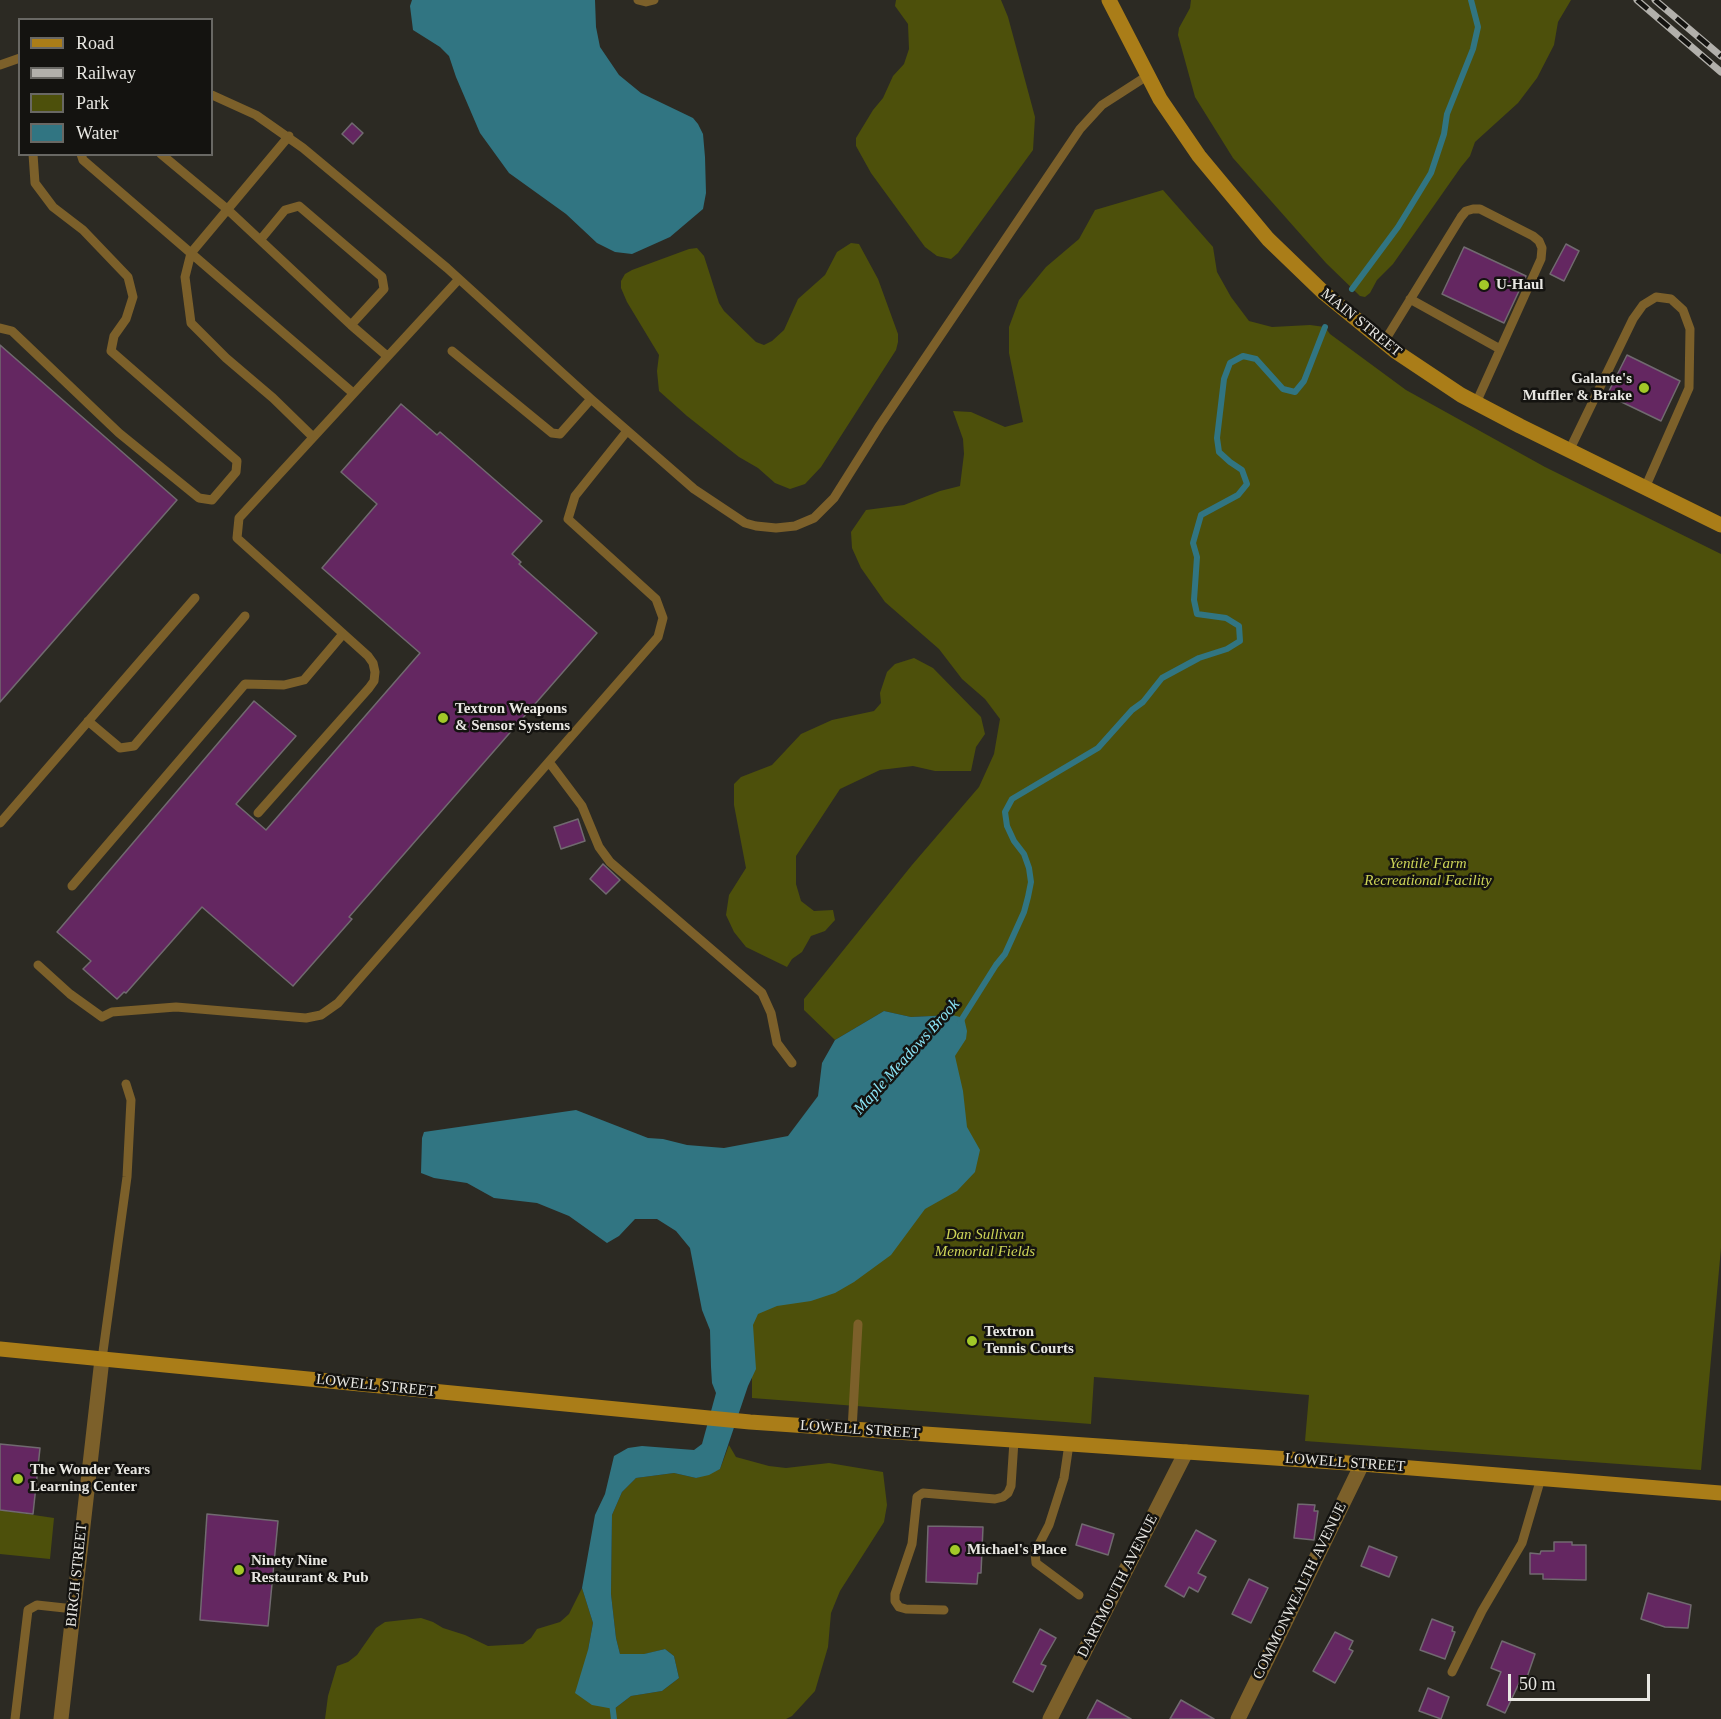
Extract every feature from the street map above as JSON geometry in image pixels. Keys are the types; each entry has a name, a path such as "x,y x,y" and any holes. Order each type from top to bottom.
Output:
{"main road":[{"name":"MAIN STREET","path":"1109,0 1147,76 1199,156 1262,232 1324,293 1384,342 1444,384 1476,403 1721,525"},
{"name":"LOWELL STREET","path":"0,1349 750,1422 1362,1464 1721,1493"}],"street":[{"name":"BIRCH STREET","path":"61,1719 102,1359"},
{"name":"DARTMOUTH AVENUE","path":"1050,1719 1186,1452"},
{"name":"COMMONWEALTH AVENUE","path":"1238,1719 1362,1464"}],"lane":[{"path":"639,0 646,2 654,0"},
{"path":"0,65 18,59"},
{"path":"213,95 256,115 289,136 459,279 694,489 746,522 766,528 785,528 814,518 834,498 880,425 1080,129 1102,105 1147,76"},
{"path":"289,136 191,253 185,277 191,323 313,437"},
{"path":"0,328 12,331 119,433 199,498 212,500 236,472 237,461 111,351 114,336 126,319 133,297 128,277 83,230 53,207 35,183 33,156"},
{"path":"82,156 83,160 353,393"},
{"path":"162,156 228,209 387,356"},
{"path":"261,239 285,210 299,206 381,277 384,289 351,325"},
{"path":"1384,342 1466,211 1480,209 1533,236 1540,244 1542,255 1476,403"},
{"path":"258,813 369,688 374,681 375,667 371,660 237,538 239,518 459,279"},
{"path":"1569,451 1633,319 1643,305 1656,297 1671,299 1683,310 1690,329 1689,388 1645,488"},
{"path":"1410,299 1500,349"},
{"path":"453,351 552,433 560,434 591,399"},
{"path":"38,965 70,994 102,1017 112,1012 176,1007 299,1018 321,1015 338,1003 654,642 663,624 662,611 656,599 568,519 574,496 627,431"},
{"path":"0,823 195,598"},
{"path":"88,721 120,748 134,746 245,616"},
{"path":"72,886 245,684 284,685 304,680 343,634"},
{"path":"549,762 582,806 599,847 609,862 762,993 771,1013 777,1043 792,1063"},
{"path":"102,1359 127,1177 131,1100 126,1084"},
{"path":"852,1430 858,1324"},
{"path":"944,1610 906,1609 895,1601 912,1544 917,1497 923,1493 995,1499 1003,1497 1011,1486 1014,1441"},
{"path":"1069,1444 1064,1478 1049,1525 1035,1552 1035,1563 1078,1595"},
{"path":"1452,1672 1482,1611 1522,1543 1541,1478"},
{"path":"15,1719 28,1610 37,1605 74,1609"}],"green space":[{"path":"896,0 1001,0 1008,17 1035,117 1033,150 958,253 951,259 937,256 925,247 871,173 856,146 856,138 883,98 893,76 904,64 909,49 908,24 895,6"},
{"path":"1191,0 1571,0 1558,22 1554,45 1537,78 1518,103 1475,142 1470,156 1393,264 1377,280 1365,297 1360,296 1326,263 1233,158 1195,97 1178,35 1179,28 1190,8"},
{"path":"1163,190 1213,247 1217,272 1231,297 1249,321 1272,327 1310,325 1325,327 1330,334 1406,390 1545,467 1721,554 1721,1248 1701,1470 1305,1441 1309,1395 1094,1377 1091,1424 752,1398 752,1241 952,1015 911,1017 884,1011 835,1040 804,1010 804,999 912,865 979,787 994,754 1000,719 985,699 962,679 939,649 885,602 861,568 852,548 851,532 866,510 904,505 960,486 964,454 963,439 953,411 971,412 1005,427 1023,422 1009,353 1009,327 1019,300 1046,267 1079,239 1095,210"},
{"path":"851,243 859,244 878,279 898,334 898,342 896,350 821,467 805,484 790,489 775,483 758,468 739,457 659,391 657,371 659,355 627,302 621,288 621,281 625,274 632,270 697,248 704,256 719,303 724,311 756,342 764,345 784,330 798,299 825,275 837,252"},
{"path":"914,658 933,668 981,717 985,734 976,747 971,771 935,771 913,766 880,770 840,789 796,856 796,884 801,901 814,911 833,910 835,920 825,931 811,936 802,952 792,959 787,967 746,947 734,932 726,915 729,895 746,868 734,805 734,784 741,777 772,765 801,734 832,720 874,711 881,703 880,693 887,672 895,664"},
{"path":"729,1445 736,1457 769,1466 786,1468 829,1463 883,1472 887,1505 884,1522 840,1591 831,1613 828,1647 815,1691 792,1716 786,1719 325,1719 328,1696 337,1666 357,1655 376,1628 385,1622 421,1618 488,1646 523,1644 537,1629 560,1622 569,1614 582,1588 593,1623 588,1650 614,1709 631,1696 662,1691 679,1678 674,1656 665,1649 645,1654 620,1654 611,1594 612,1515 622,1492 636,1478 674,1473 696,1478 720,1469"},
{"path":"0,1510 54,1518 50,1559 0,1554"}],"water":[{"path":"412,0 595,0 596,27 600,47 619,75 641,93 693,118 698,124 703,134 705,157 706,193 703,209 670,237 632,254 615,252 597,243 566,214 509,173 480,133 449,56 440,47 413,30 410,6"},
{"path":"884,1011 911,1017 952,1015 964,1018 966,1039 955,1056 963,1091 967,1127 980,1150 975,1172 957,1191 925,1209 891,1255 854,1282 835,1293 811,1301 777,1306 758,1314 753,1325 756,1369 720,1469 696,1478 674,1473 636,1478 622,1492 612,1515 611,1594 620,1654 644,1654 665,1649 674,1656 679,1678 662,1691 631,1696 614,1709 592,1705 575,1693 588,1650 593,1623 582,1588 595,1515 605,1494 614,1456 628,1448 642,1446 694,1450 702,1444 716,1393 712,1383 710,1330 702,1310 690,1248 676,1231 657,1219 635,1219 619,1236 607,1243 569,1216 537,1203 494,1198 467,1183 434,1178 421,1173 424,1132 576,1110 648,1138 687,1145 724,1148 788,1136 818,1096 822,1063 835,1040"}],"building":[{"path":"352,123 363,133 353,144 342,134"},
{"path":"1566,244 1579,251 1564,281 1550,274"},
{"name":"U-Haul","path":"1464,247 1526,276 1504,323 1442,294"},
{"path":"0,345 177,500 0,702"},
{"name":"Galante's Muffler & Brake","path":"1627,355 1680,381 1661,421 1607,395"},
{"name":"Textron Weapons & Sensor Systems","path":"401,404 437,435 440,432 542,521 512,554 521,562 519,564 597,633 349,917 352,919 293,986 202,907 126,993 124,992 117,999 83,969 91,961 57,932 254,701 296,736 236,804 266,830 420,653 322,568 377,504 341,472"},
{"path":"578,819 585,841 561,849 554,827"},
{"path":"603,864 620,880 606,894 590,879"},
{"name":"The Wonder Years Learning Center","path":"0,1444 40,1448 33,1514 0,1510"},
{"path":"1298,1504 1315,1505 1314,1511 1318,1511 1314,1540 1294,1538"},
{"name":"Ninety Nine Restaurant & Pub","path":"207,1514 278,1521 268,1626 200,1620"},
{"path":"1082,1524 1114,1534 1108,1555 1076,1545"},
{"name":"Michael's Place","path":"928,1526 983,1527 981,1573 978,1573 977,1584 926,1582"},
{"path":"1196,1530 1216,1541 1198,1573 1206,1577 1198,1592 1189,1587 1184,1597 1165,1586"},
{"path":"1554,1542 1586,1545 1586,1580 1543,1579 1543,1574 1530,1574 1530,1553 1540,1554 1541,1551 1554,1551"},
{"path":"1369,1546 1397,1557 1389,1577 1361,1566"},
{"path":"1249,1579 1268,1588 1251,1623 1232,1614"},
{"path":"1648,1593 1691,1605 1688,1628 1665,1627 1641,1619"},
{"path":"1432,1619 1453,1627 1452,1631 1455,1632 1445,1659 1420,1650"},
{"path":"1040,1629 1056,1638 1041,1664 1046,1666 1033,1692 1013,1682"},
{"path":"1335,1632 1353,1641 1349,1649 1353,1651 1335,1683 1313,1671"},
{"path":"1502,1641 1535,1654 1525,1683 1520,1681 1505,1713 1487,1705 1501,1672 1491,1668"},
{"path":"1428,1688 1449,1697 1441,1719 1419,1711"},
{"path":"1097,1700 1131,1719 1087,1719"},
{"path":"1181,1700 1214,1719 1170,1719"}],"waterway":[{"name":"Maple Meadows Brook","path":"1352,289 1398,227 1431,173 1444,134 1447,114 1473,49 1478,27 1471,0"},
{"name":"Maple Meadows Brook","path":"960,1022 1005,954 1024,912 1028,897 1031,882 1029,868 1024,854 1014,841 1007,826 1005,812 1012,799 1098,748 1132,710 1143,702 1162,678 1199,658 1227,649 1240,641 1239,626 1226,618 1197,614 1194,600 1197,557 1193,543 1201,515 1238,495 1247,484 1242,470 1219,452 1217,438 1224,379 1230,363 1243,356 1256,359 1283,389 1295,392 1304,381 1325,327"},
{"name":"Maple Meadows Brook","path":"612,1703 614,1719"}],"railway":[{"path":"1637,0 1721,72"},
{"path":"1655,0 1721,56"}],"place":[{"name":"U-Haul","path":"1484,285"},
{"name":"Galante's Muffler & Brake","path":"1644,388"},
{"name":"Textron Weapons & Sensor Systems","path":"443,718"},
{"name":"Textron Tennis Courts","path":"972,1341"},
{"name":"The Wonder Years Learning Center","path":"18,1479"},
{"name":"Michael's Place","path":"955,1550"},
{"name":"Ninety Nine Restaurant & Pub","path":"239,1570"}],"park label":[{"name":"Yentile Farm Recreational Facility","path":"1428,872"},
{"name":"Dan Sullivan Memorial Fields","path":"985,1244"}]}
